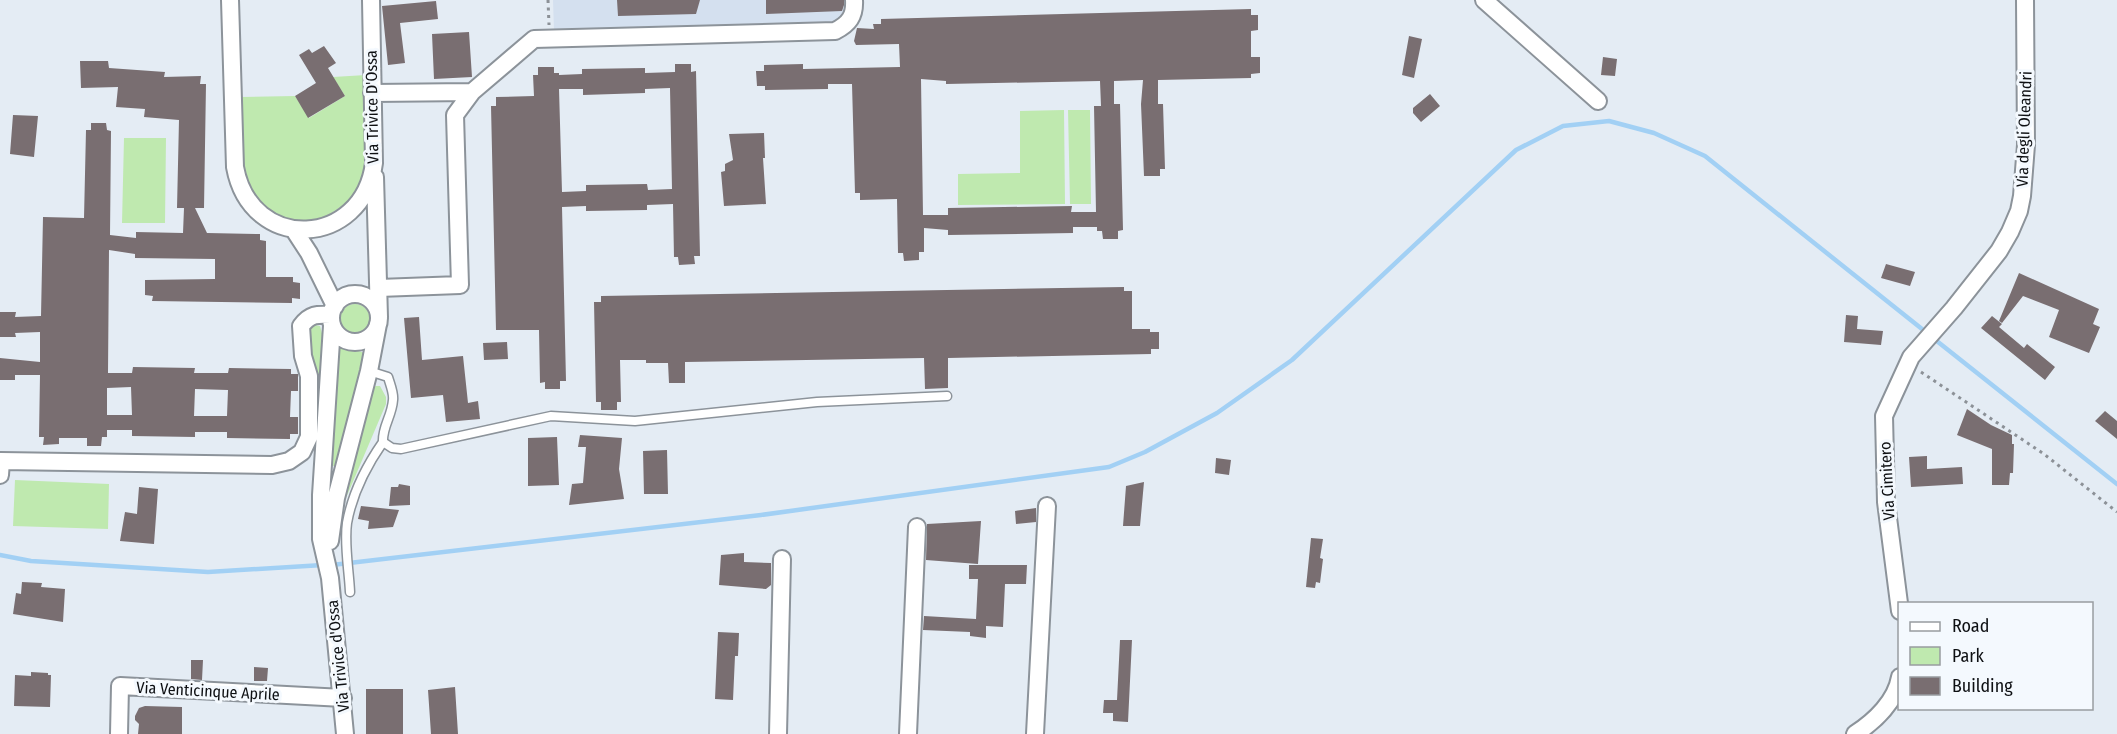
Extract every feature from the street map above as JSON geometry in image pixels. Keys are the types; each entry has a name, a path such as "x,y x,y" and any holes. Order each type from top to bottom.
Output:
{"street":[{"path":"230,0 236,173 242,190 260,213 273,223 294,230 309,253 333,315 339,336 349,342 367,339 376,330 378,321 375,305 361,295 343,298 333,315 321,495 326,539"},
{"name":"Via Trivice D'Ossa","path":"294,230 322,227 346,214 369,186 374,164 371,0"},
{"path":"379,288 460,285 455,116 472,92 534,39 835,31 846,26 855,11 854,0"},
{"path":"1484,0 1598,101"},
{"name":"Via degli Oleandri","path":"1910,360 1999,251 2010,232 2020,203 2026,145 2025,0"},
{"path":"372,93 472,92"},
{"path":"326,539 369,370 378,321 379,288 374,164"},
{"path":"0,475 1,460 272,465 289,461 302,452 309,437 309,376 303,356 301,326 308,317 316,314 333,315"},
{"name":"Via Cimitero","path":"1898,603 1886,502 1884,416 1910,360"},
{"path":"1035,734 1047,506"},
{"path":"908,734 917,527"},
{"name":"Via Trivice d'Ossa","path":"326,539 345,734"},
{"path":"778,734 782,559"},
{"path":"1856,734 1884,710 1898,684"},
{"name":"Via Venticinque Aprile","path":"119,734 120,686 343,698"}],"lane":[{"path":"350,592 347,525 351,507 372,459 383,442 382,431 391,412 394,397 388,377 369,370"},
{"path":"383,442 392,448 409,448 550,416 635,421 817,402 948,396"}],"path":[{"path":"548,0 550,39"},
{"path":"1910,360 2044,454 2117,512"}],"shaded area":[{"path":"553,0 843,0 844,10 841,18 833,24 800,27 554,30"}],"green space":[{"path":"366,75 367,165 357,192 339,208 325,216 311,220 283,217 271,211 251,190 244,175 240,146 241,97 295,96 309,118 345,96 333,77"},
{"path":"1064,110 1065,204 958,205 958,174 1020,173 1020,111"},
{"path":"1068,110 1090,110 1091,204 1070,204"},
{"path":"124,138 166,138 165,223 122,223"},
{"path":"355,304 366,308 370,319 366,330 355,334 344,330 340,319 344,308"},
{"path":"320,326 323,337 316,437 308,334 311,327"},
{"path":"340,344 367,354 337,467 330,465"},
{"path":"380,386 386,397 386,404 343,505 372,388"},
{"path":"15,480 109,484 108,529 13,526"}],"building":[{"path":"617,0 700,0 696,14 618,16"},
{"path":"766,0 844,0 844,5 842,11 766,14"},
{"path":"436,1 438,19 400,23 405,63 388,65 382,6"},
{"path":"1251,9 1251,15 1258,15 1258,30 1251,31 1251,57 1260,57 1260,73 1251,74 1251,78 1158,80 1158,104 1163,104 1165,169 1160,169 1160,176 1144,176 1141,104 1143,80 1114,81 1114,104 1120,104 1123,230 1118,231 1118,239 1103,239 1102,231 1097,231 1097,227 1073,227 1073,233 948,235 948,230 924,228 924,252 919,252 919,260 904,261 903,253 898,253 897,199 860,200 860,193 855,193 852,84 828,84 828,89 765,90 765,86 757,86 756,71 764,71 764,65 803,64 803,69 900,67 899,44 856,45 854,41 857,28 874,29 873,24 881,24 881,19","holes":["921,79 946,81 946,84 1100,81 1101,106 1094,106 1096,212 1071,212 1072,206 948,208 948,215 923,215"]},
{"path":"469,32 472,77 434,79 432,34"},
{"path":"1409,36 1422,39 1414,78 1402,75"},
{"path":"324,46 336,63 328,68 345,96 308,118 295,96 316,83 299,55 309,49 312,53"},
{"path":"1603,57 1617,59 1615,76 1601,75"},
{"path":"80,61 108,61 109,68 165,72 164,77 201,76 200,84 206,84 204,208 195,208 207,233 260,234 260,240 266,241 266,277 293,277 293,282 300,283 300,299 292,298 292,303 152,301 153,296 145,295 145,280 215,279 215,259 135,258 135,254 109,250 108,373 132,373 133,367 195,368 194,373 228,373 229,368 291,369 291,374 298,374 298,391 291,391 290,417 298,417 298,434 290,434 290,439 227,438 227,432 195,432 195,437 132,436 132,430 107,430 107,437 102,437 101,446 87,446 87,438 59,438 59,444 43,445 44,437 39,437 40,375 15,375 15,380 0,380 0,358 40,362 40,332 15,333 16,337 0,337 0,312 16,312 15,317 41,316 43,217 84,218 86,130 91,130 91,123 106,123 107,130 111,131 110,235 136,238 136,232 183,233 184,208 177,208 179,120 144,117 145,109 116,107 118,87 81,88","holes":["131,387 132,415 107,415 107,388","195,389 228,390 227,416 194,416"]},
{"path":"675,64 691,64 691,72 696,71 700,256 694,256 695,264 679,265 678,257 674,257 673,204 647,205 647,210 586,211 586,206 562,207 566,381 560,381 560,389 545,389 545,382 540,383 539,330 496,330 491,106 496,106 496,97 534,96 533,75 538,75 538,67 554,67 554,73 559,73 559,75 582,74 582,69 645,68 645,73 675,72","holes":["670,88 672,189 648,190 647,184 586,185 586,191 562,192 559,89 583,89 583,95 645,93 645,89"]},
{"path":"1430,94 1440,106 1421,122 1413,113 1413,108"},
{"path":"13,115 38,116 34,157 10,154"},
{"path":"764,133 766,204 724,206 721,172 725,171 725,164 733,160 729,134"},
{"path":"1886,264 1915,272 1910,286 1881,278"},
{"path":"2019,273 2099,309 2093,324 2100,327 2089,353 2049,337 2059,310 2023,296 2002,323 1999,321"},
{"path":"1124,287 1124,291 1132,291 1132,329 1150,329 1150,332 1159,332 1159,349 1151,349 1151,354 948,358 948,388 925,389 924,358 685,362 685,383 669,383 668,363 620,360 621,402 617,402 617,410 601,410 601,402 596,402 594,302 601,302 601,296"},
{"path":"1846,315 1858,316 1857,329 1883,331 1881,345 1844,342"},
{"path":"1992,316 2002,324 1999,327 2024,348 2027,344 2055,367 2045,380 1981,328"},
{"path":"419,317 422,360 463,356 468,403 478,401 480,419 446,422 443,395 411,398 404,318"},
{"path":"507,342 508,359 484,360 483,343"},
{"path":"1967,409 1991,425 2012,435 2013,473 2010,473 2009,485 1992,485 1992,449 1957,435"},
{"path":"2105,411 2117,421 2117,439 2095,421"},
{"path":"580,435 622,438 619,469 624,499 569,505 572,484 583,483 586,447 578,447"},
{"path":"557,437 559,485 528,486 528,438"},
{"path":"667,450 668,494 644,494 643,451"},
{"path":"1927,456 1927,469 1962,467 1963,484 1911,487 1909,457"},
{"path":"1216,458 1231,460 1229,475 1215,473"},
{"path":"1144,482 1140,526 1123,526 1126,486"},
{"path":"399,484 410,486 410,505 389,506 391,487 398,487"},
{"path":"139,487 158,489 154,544 120,541 125,512 137,514"},
{"path":"361,506 399,510 393,527 368,529 369,521 358,519"},
{"path":"1036,508 1036,522 1016,524 1015,511"},
{"path":"981,521 978,564 926,560 927,524"},
{"path":"1311,538 1323,539 1320,583 1316,582 1315,588 1306,587"},
{"path":"744,553 744,562 771,563 771,585 766,589 719,585 721,555"},
{"path":"969,565 1027,565 1026,584 1005,584 1003,627 986,626 986,638 970,636 970,632 923,630 924,616 976,619 978,579 969,579"},
{"path":"22,582 42,583 41,587 65,589 63,622 13,614 16,593 21,594"},
{"path":"718,632 739,633 738,656 735,656 733,700 715,699"},
{"path":"1120,640 1132,640 1128,722 1113,721 1113,713 1103,713 1104,700 1117,700"},
{"path":"191,660 203,660 202,680 191,679"},
{"path":"254,667 268,668 267,681 254,681"},
{"path":"31,672 51,675 50,707 14,706 15,675 31,676"},
{"path":"455,687 458,734 431,734 428,690"},
{"path":"366,689 403,689 403,734 366,734"},
{"path":"145,706 182,707 182,734 138,734 139,724 135,716 139,708"}],"waterway":[{"path":"332,565 761,515 1109,467 1145,452 1217,413 1292,360 1516,150 1563,126 1609,121 1654,133 1705,156 1927,333"},
{"path":"1933,338 2117,484"},
{"path":"0,555 31,561 208,572 323,565"}]}
